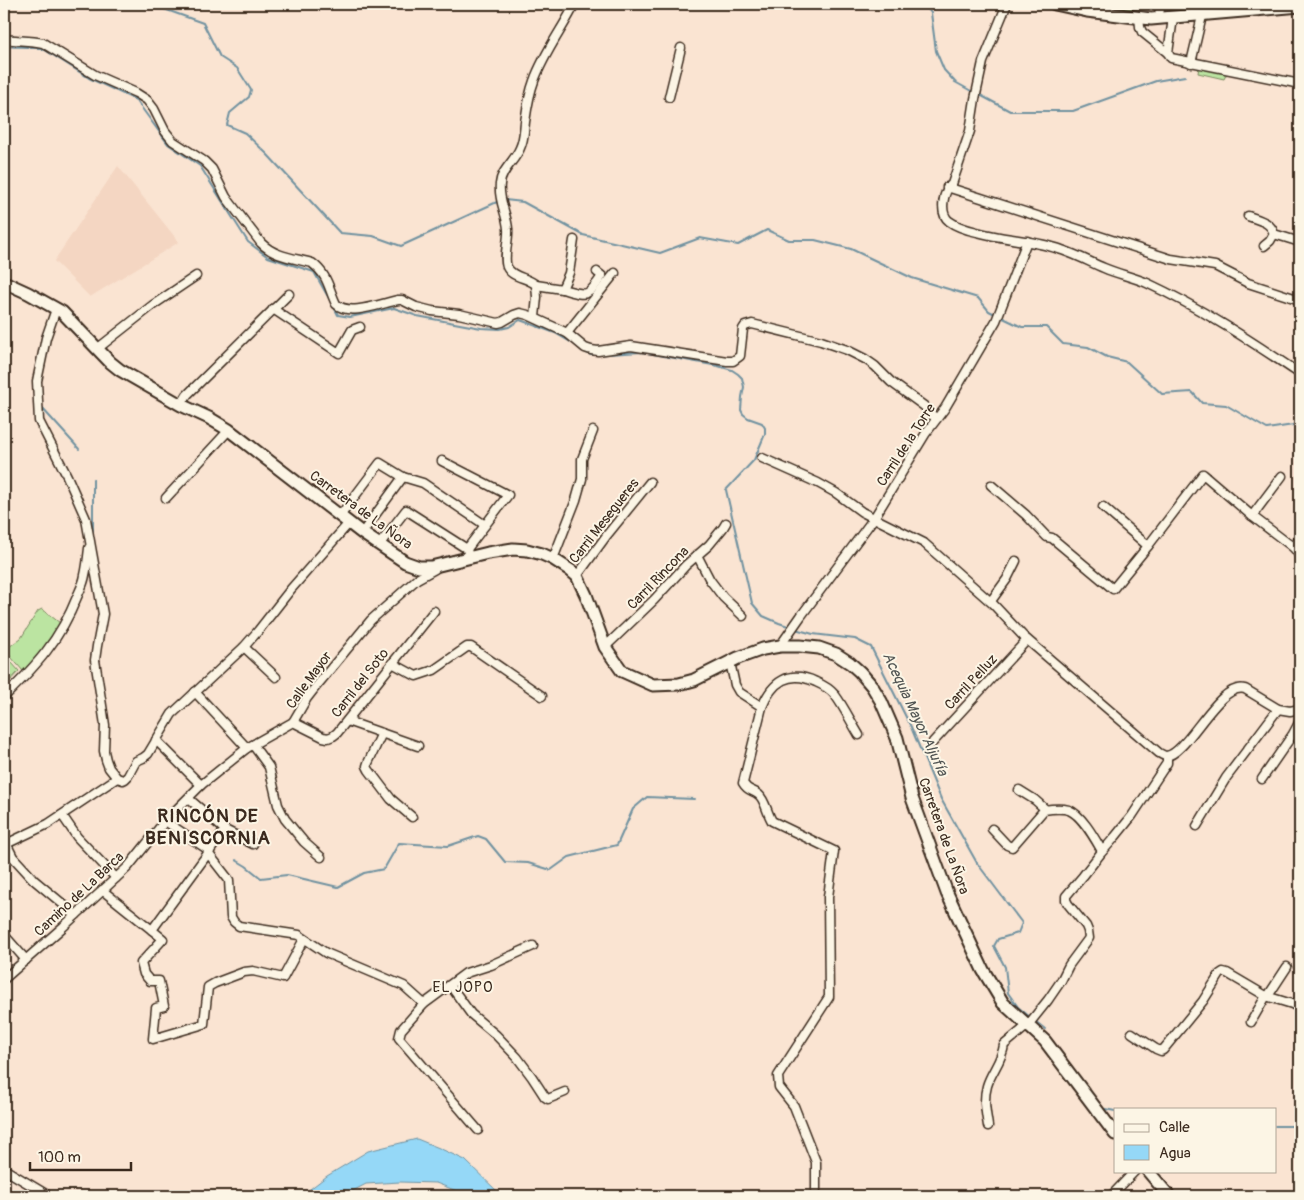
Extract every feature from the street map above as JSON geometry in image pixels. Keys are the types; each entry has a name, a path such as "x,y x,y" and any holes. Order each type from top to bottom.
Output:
{"main road":[{"path":"1055,4 1088,7 1158,19 1198,16 1269,6 1300,6"},
{"name":"Carretera de La Ñora","path":"4,282 56,308 72,321 110,362 120,370 181,405 230,430 362,533 405,562 424,568 444,565 468,554 514,549 527,550 553,559 577,576 605,647 622,670 653,685 679,684 694,680 730,662 763,649 780,646 819,648 836,654 850,663 872,686 881,701 896,738 912,798 947,893 983,970 1003,1003 1031,1021 1114,1133"},
{"path":"1149,1172 1170,1196"}],"street":[{"path":"575,4 543,58 530,94 521,146 500,182 508,228 506,264 508,269 518,276 531,280 536,285 583,295 591,291 602,276 597,272"},
{"path":"1007,4 983,62 970,131 952,184 948,187 943,213 949,221 965,229 987,235 1062,249 1113,272 1147,283 1217,320 1300,374"},
{"path":"1158,19 1161,4"},
{"path":"1191,63 1198,16 1195,4"},
{"path":"1139,17 1142,32 1168,53 1171,58 1300,84"},
{"path":"1168,53 1173,18"},
{"path":"4,39 43,42 95,75 142,96 154,109 165,131 173,141 204,161 212,169 226,197 261,243 277,254 312,263 316,266 324,274 336,304 344,310 402,300 416,307 498,323 520,314 535,317 567,333 585,348 591,350 598,351 631,346 733,361 740,356 745,326 758,325 822,341 865,359 891,382 924,406 936,418"},
{"path":"669,97 681,48"},
{"path":"948,187 1171,259 1215,266 1248,283 1300,300"},
{"path":"1248,216 1267,223 1273,228 1274,234 1264,246"},
{"path":"1274,234 1300,242"},
{"path":"562,289 569,273 574,240"},
{"name":"Carril de la Torre","path":"780,646 874,518 926,433 945,408 996,321 1027,242"},
{"path":"567,333 615,273"},
{"path":"98,349 153,305 196,276"},
{"path":"535,317 536,285"},
{"path":"181,405 187,395 289,294"},
{"path":"56,308 46,338 37,381 39,422 67,476 86,519 103,614 96,660 105,725 104,751 109,768 117,778 126,779 136,760 146,756 172,714 244,647 258,631 345,520 380,463 403,477 423,483 485,525"},
{"path":"273,309 338,352 352,330 360,327"},
{"path":"166,498 230,430"},
{"path":"553,559 576,500 582,479 582,459 593,431"},
{"path":"762,458 818,483 836,493 862,512 924,543 991,601 1027,640 1159,753 1167,756"},
{"path":"379,545 406,510 468,554 485,525 508,495 442,461"},
{"path":"991,485 1026,515 1047,537 1052,538 1113,589 1202,474 1294,548 1300,556"},
{"path":"1252,516 1282,476"},
{"path":"362,533 403,477"},
{"name":"Carril Mesegueres","path":"577,576 650,482"},
{"path":"1103,507 1148,546"},
{"name":"Carril Rincona","path":"605,647 630,625 686,565 709,545 726,523"},
{"path":"1294,548 1300,536"},
{"path":"4,697 29,673 62,630 85,577 90,542"},
{"path":"697,555 710,580 723,597 743,616"},
{"path":"991,601 1007,580 1016,561"},
{"path":"405,562 416,572 418,575 417,579"},
{"name":"Calle Mayor","path":"165,821 201,785 250,746 294,722 310,694 371,620 423,574 444,565"},
{"name":"Carril del Soto","path":"294,722 323,737 328,738 337,733 434,611"},
{"name":"Carril Pelluz","path":"933,742 1027,640"},
{"path":"244,647 276,677"},
{"path":"392,663 416,676 434,670 467,647 471,647 542,696"},
{"path":"730,662 735,685 739,692 762,707"},
{"path":"815,1196 816,1162 794,1106 779,1087 778,1076 828,997 828,896 834,850 772,821 759,794 747,789 743,783 762,707 767,694 782,680 802,676 822,684 834,694 859,735"},
{"path":"988,1126 984,1101 987,1084 1003,1054 1004,1045 1031,1021 1055,990 1069,965 1089,938 1086,926 1065,898 1132,816 1163,769 1167,756 1178,749 1218,703 1236,688 1245,689 1278,709 1290,711 1300,709"},
{"path":"195,692 269,767 278,805 285,819 304,842 321,856"},
{"path":"1197,826 1226,778 1278,709"},
{"path":"347,721 418,746"},
{"path":"1262,779 1300,721"},
{"path":"382,733 368,763 368,770 391,799 412,817"},
{"path":"156,740 201,785"},
{"path":"76,915 34,880 13,857 5,844 48,824 117,778"},
{"path":"1019,790 1045,809 1068,810 1074,813 1088,829 1102,851"},
{"path":"189,798 225,830 253,844"},
{"path":"992,829 1007,845 1012,847 1045,809"},
{"path":"62,814 77,837 116,878"},
{"path":"165,821 209,852 229,880 231,917 239,926 299,934 326,954 404,986 424,1004"},
{"name":"Camino de La Barca","path":"4,979 128,867 165,821"},
{"path":"152,930 225,830"},
{"path":"102,890 162,938 141,963 144,974 150,981 159,981 164,1006 156,1008 153,1039 204,1024 208,987 215,983 244,972 254,971 283,978 304,939"},
{"path":"4,935 26,960"},
{"path":"478,1130 399,1038 401,1030 424,1004 466,973 491,965 533,946"},
{"path":"1251,1022 1287,968"},
{"path":"1132,1033 1156,1049 1163,1050 1203,1001 1223,972 1267,996 1300,1008"},
{"path":"450,985 471,1014 517,1056 548,1100 565,1092"},
{"path":"4,1169 49,1196"},
{"path":"1111,1196 1134,1172"}],"shaded area":[{"path":"118,166 179,242 90,297 54,261"}],"green space":[{"path":"1102,4 1155,4 1155,8 1120,8"},
{"path":"1164,4 1190,4 1184,11 1164,9"},
{"path":"1200,4 1260,4 1260,5 1210,10"},
{"path":"1199,67 1227,73 1224,79 1198,73"},
{"path":"42,609 60,623 44,648 23,671 5,650 21,638 38,611"},
{"path":"4,654 19,671 4,687"}],"water":[{"path":"417,1139 465,1160 502,1196 470,1196 436,1183 400,1182 366,1184 343,1196 301,1196 327,1176 368,1151"}],"waterway":[{"path":"158,4 164,9 203,23 220,57 237,68 251,90 249,97 230,113 227,125 245,133 267,154 340,233 373,236 401,246 499,201"},
{"path":"924,4 931,13 936,51 944,70 955,82 973,92"},
{"name":"Acequia Mayor Aljufía","path":"4,46 45,50 89,78 136,100 168,144 200,166 248,242 268,257 314,272 331,302"},
{"path":"980,95 1010,111 1073,111 1156,81 1185,76"},
{"path":"505,200 523,202 583,235 660,253 700,238 738,245 767,230 789,240 815,240 851,249 912,278 978,298 989,311 995,314"},
{"name":"Acequia Mayor Aljufía","path":"334,307 338,315 350,317 394,308 417,316 481,328 500,329 509,327 520,320 555,333 579,347"},
{"path":"999,316 1022,327 1046,327 1063,344 1088,347 1107,357 1127,362 1162,394 1192,392 1202,403 1226,405 1267,429 1300,424"},
{"name":"Acequia Mayor Aljufía","path":"587,353 591,355 642,352 718,366 732,370 742,378 744,387 741,410 748,418 762,423 765,428 765,434 754,460 726,490 752,603 763,616 791,627"},
{"path":"42,408 79,449"},
{"path":"93,479 93,535"},
{"name":"Acequia Mayor Aljufía","path":"795,629 813,634 855,639 871,647 911,727 941,799 977,863 1022,923 1018,933 998,939 994,946 1005,967 1008,993 1018,1007 1031,1018"},
{"path":"236,860 261,878 287,875 338,887 364,873 384,869 399,843 448,846 478,836 486,839 505,862 528,863 551,870 569,857 617,845 633,809 647,797 694,799"},
{"name":"Acequia Mayor Aljufía","path":"1035,1021 1045,1029"},
{"name":"Acequia Mayor Aljufía","path":"1105,1109 1114,1111"},
{"path":"1276,1126 1300,1126"}],"district":[{"name":"RINCÓN DE BENISCORNIA","path":"208,827"},
{"name":"EL JOPO","path":"463,987"}]}
